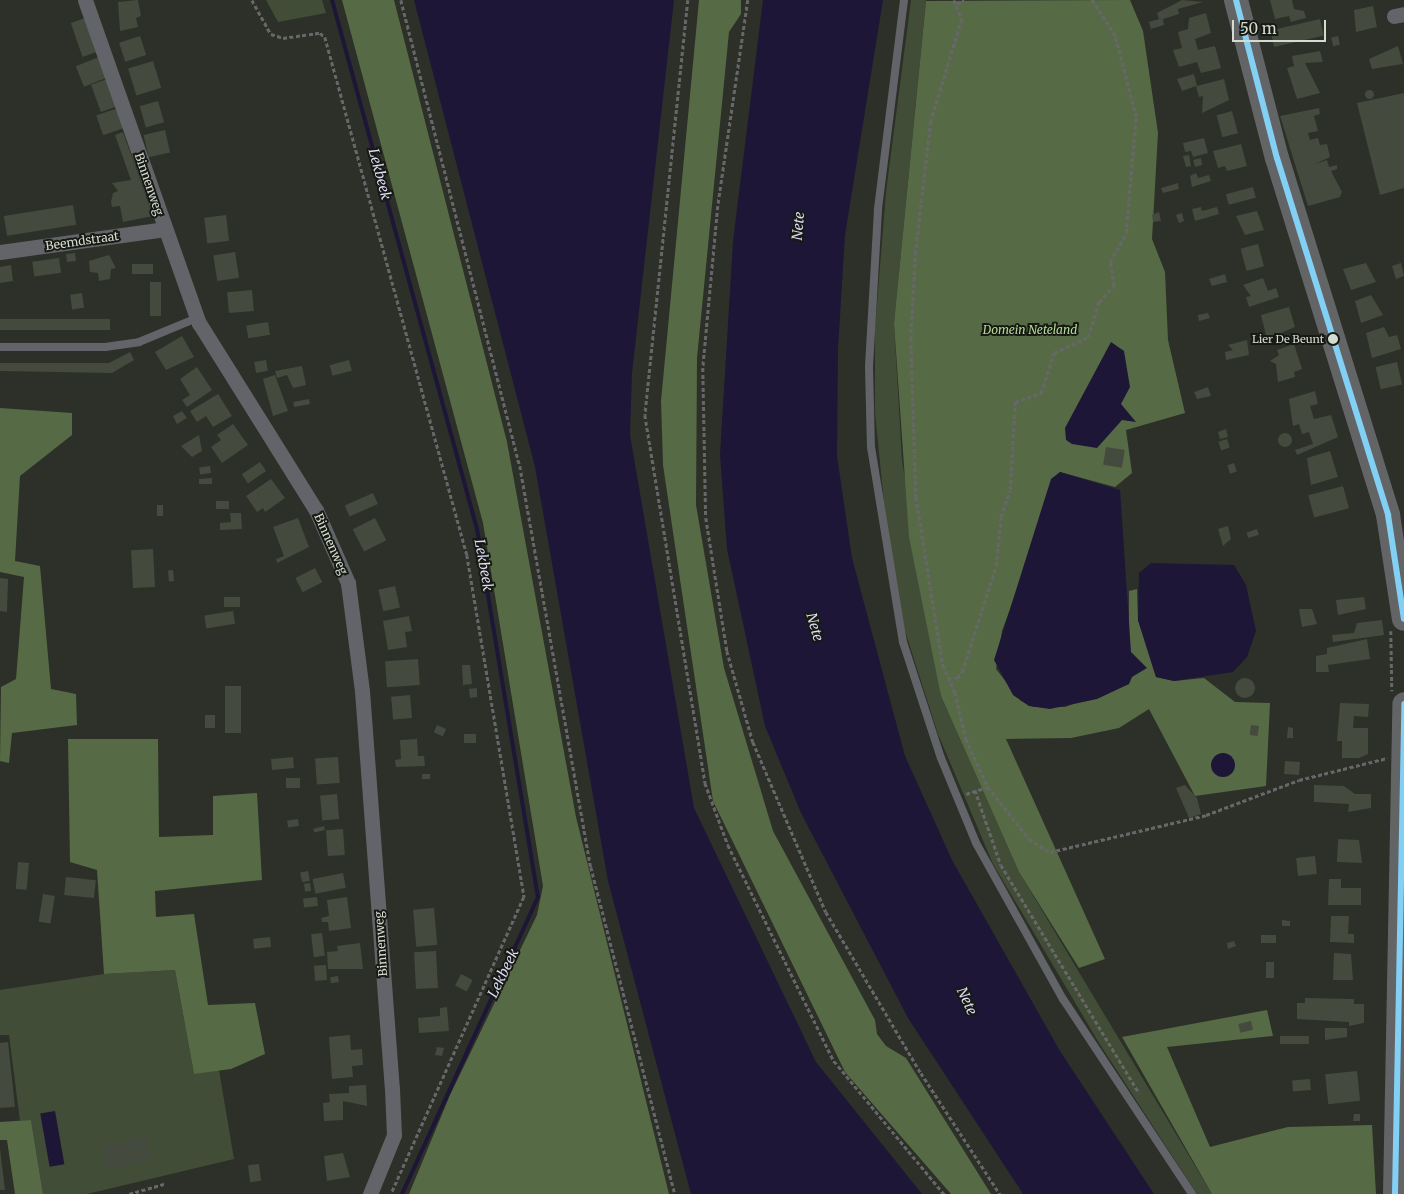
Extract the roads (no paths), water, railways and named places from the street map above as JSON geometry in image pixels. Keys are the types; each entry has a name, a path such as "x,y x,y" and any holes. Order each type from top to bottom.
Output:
{"main road":[{"path":"1236,0 1277,158 1396,513 1397,621"},
{"path":"1395,1194 1398,703"}],"street":[{"name":"Binnenweg","path":"85,0 197,318 316,510 348,583 362,691 394,1135 370,1194"},
{"name":"Beemdstraat","path":"0,252 165,229"}],"lane":[{"path":"904,0 878,210 869,367 870,447 903,642 938,749 976,843 1063,999 1192,1194"},
{"path":"0,347 106,347 139,342 197,318"}],"water":[{"path":"414,0 674,0 632,373 630,435 694,808 816,1062 922,1194 691,1194 608,881 535,467"},
{"name":"Nete","path":"763,0 883,0 845,235 838,349 837,456 852,558 905,756 952,860 1060,1051 1154,1194 1023,1194 908,1018 801,813 765,726 727,549 720,455 733,241"},
{"path":"1111,342 1124,351 1130,387 1121,404 1136,422 1122,420 1097,448 1072,444 1066,440 1065,428"},
{"path":"1060,472 1120,490 1131,652 1147,668 1132,677 1129,684 1097,699 1050,709 1029,706 1013,695 994,660 1051,479"},
{"path":"1151,563 1234,565 1246,585 1256,631 1247,657 1233,672 1174,681 1156,677 1138,620 1139,573"},
{"path":"1223,753 1232,756 1235,765 1232,774 1223,777 1214,774 1211,765 1214,756"},
{"path":"55,1111 64,1164 50,1167 40,1114"}],"waterway":[{"name":"Lekbeek","path":"332,0 477,529 538,897 402,1194"}],"place":[{"name":"Lier De Beunt","path":"1333,339"}],"park label":[{"name":"Domein Neteland","path":"1030,330"}]}
